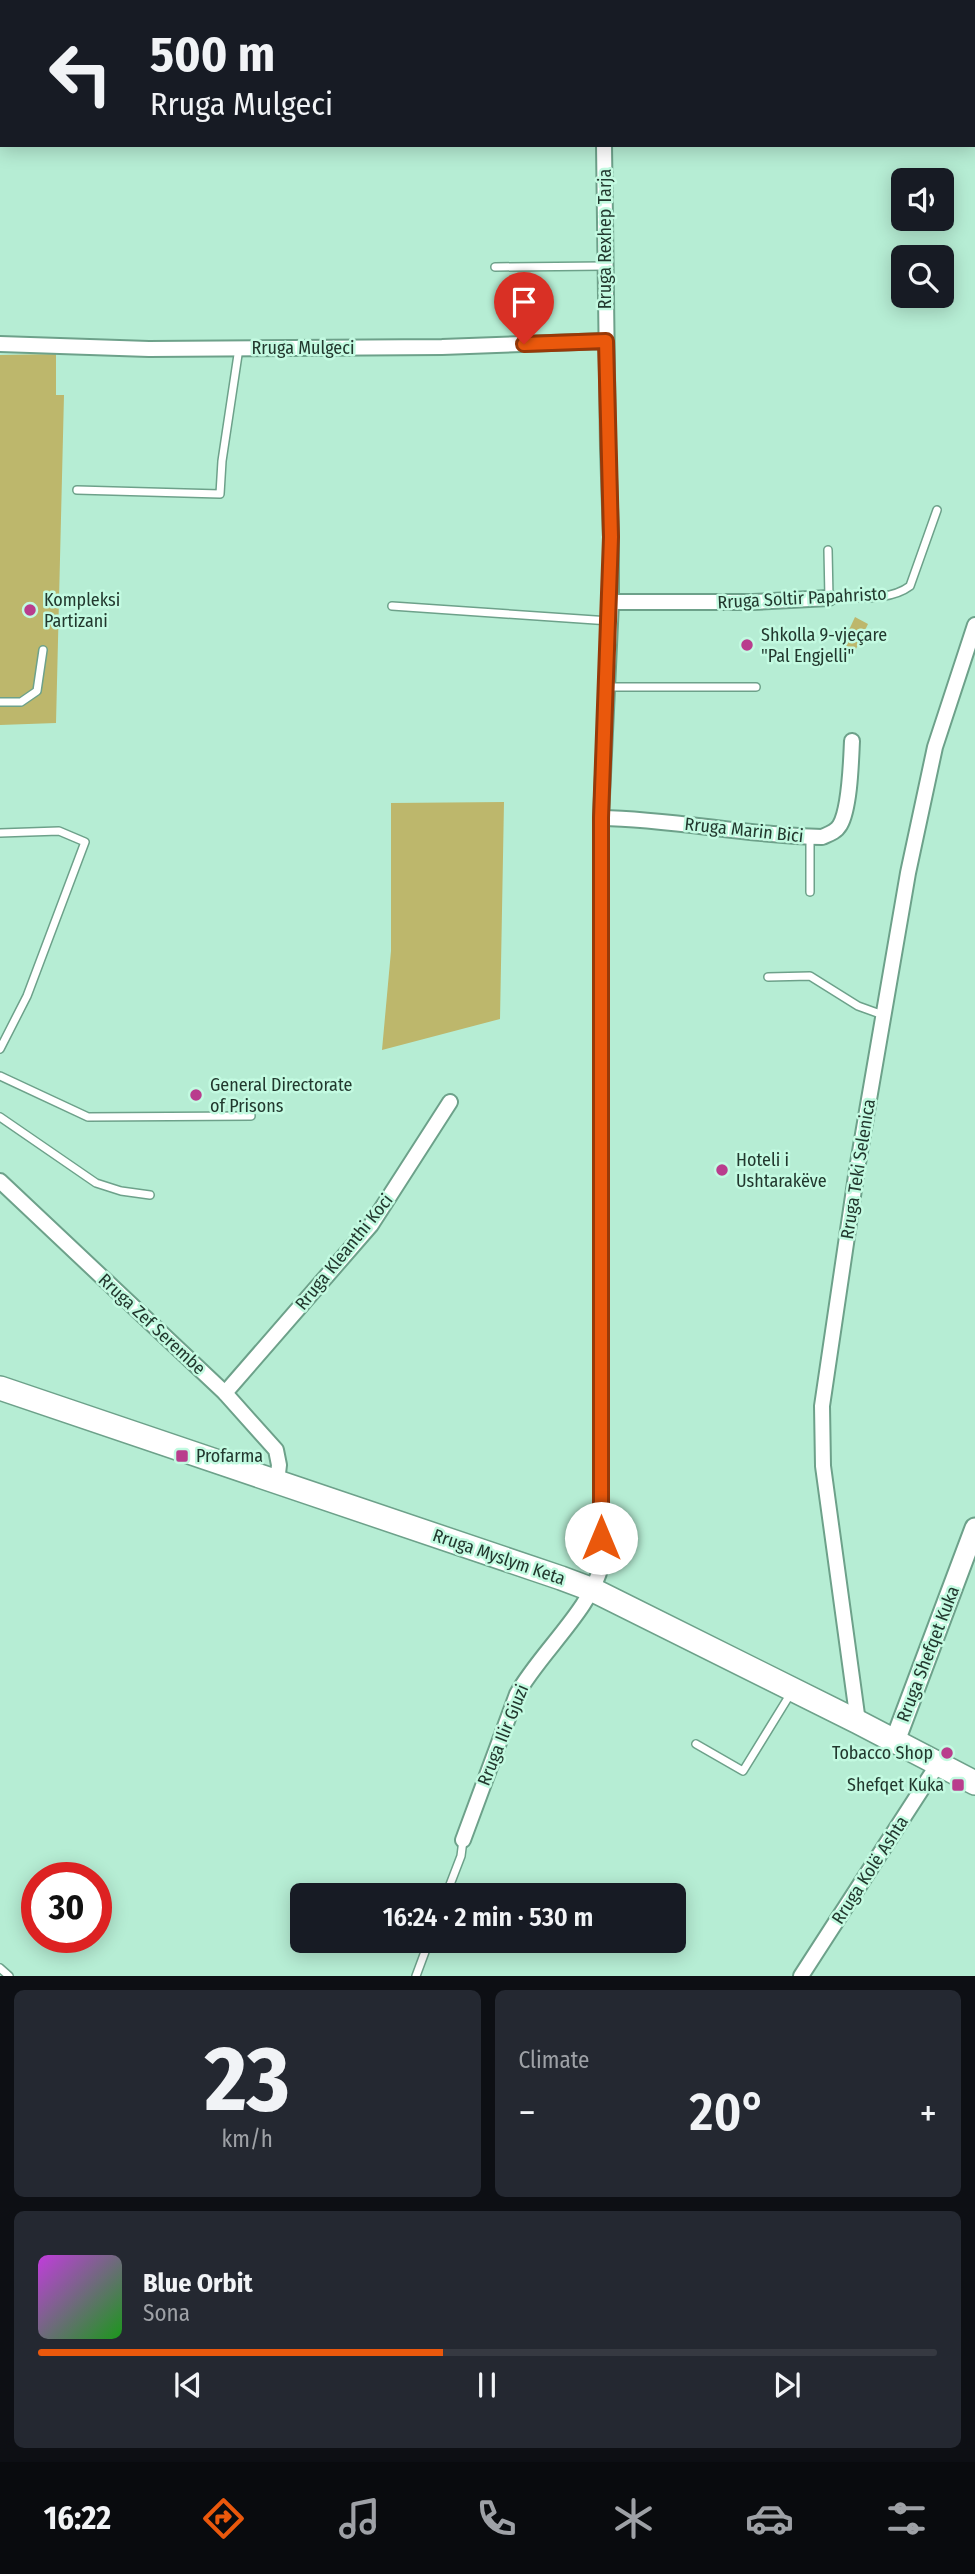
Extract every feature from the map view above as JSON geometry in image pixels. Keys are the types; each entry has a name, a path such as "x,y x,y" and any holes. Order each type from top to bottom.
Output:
{"main road":[{"name":"Rruga Myslym Keta","path":"0,1388 593,1590 975,1783"}],"street":[{"name":"Rruga Rexhep Tarja","path":"593,1590 601,1565 601,818 611,602 604,147"},
{"name":"Rruga Mulgeci","path":"0,344 66,348 442,347 606,341"},
{"name":"Rruga Soltir Papahristo","path":"611,602 753,602 829,598"},
{"name":"Rruga Teki Selenica","path":"858,1722 823,1466 822,1406 857,1169 925,786 975,625"},
{"name":"Rruga Marin Bici","path":"601,818 640,818 822,837 840,826 851,773 852,741"},
{"name":"Rruga Kleanthi Koci","path":"225,1393 371,1225 450,1102"},
{"name":"Rruga Zef Serembe","path":"0,1181 225,1393 276,1450 279,1465 277,1482"},
{"name":"Rruga Shefqet Kuka","path":"895,1741 975,1528"},
{"name":"Rruga Ilir Gjuzi","path":"463,1840 517,1694 527,1676 593,1590"},
{"name":"Rruga Kolë Ashta","path":"801,1976 939,1764"}],"lane":[{"path":"495,267 605,266"},
{"path":"76,490 220,495 222,461 239,348"},
{"name":"Rruga Soltir Papahristo","path":"829,598 886,596 902,592 910,586 937,510"},
{"path":"828,550 829,598"},
{"path":"392,606 610,621"},
{"path":"0,702 21,702 37,691 43,649"},
{"path":"606,687 756,687"},
{"path":"0,832 58,831 85,842 27,996 0,1049"},
{"path":"810,837 810,892"},
{"path":"768,977 810,976 858,1006 883,1015"},
{"path":"0,1076 88,1117 251,1116"},
{"path":"0,1117 96,1183 121,1191 150,1195"},
{"path":"696,1744 743,1771 792,1690"},
{"name":"Rruga Ilir Gjuzi","path":"451,1883 461,1856 463,1840"},
{"path":"416,1976 425,1953"},
{"path":"0,1968 9,1976"}],"shaded area":[{"name":"Kompleksi Partizani","path":"56,354 56,395 64,395 56,723 0,725 0,355"},
{"path":"855,617 868,624 855,651 842,645"},
{"path":"504,802 500,1019 382,1050 391,951 391,803"}],"place":[{"name":"Kompleksi Partizani","path":"30,610"},
{"name":"Shkolla 9-vjeçare \"Pal Engjelli\"","path":"747,645"},
{"name":"General Directorate of Prisons","path":"196,1095"},
{"name":"Hoteli i Ushtarakëve","path":"722,1170"},
{"name":"Profarma","path":"182,1456"},
{"name":"Tobacco Shop","path":"947,1753"},
{"name":"Shefqet Kuka","path":"958,1785"}],"route":[{"path":"524,344 606,341 611,602 601,818 601,1538"}]}
